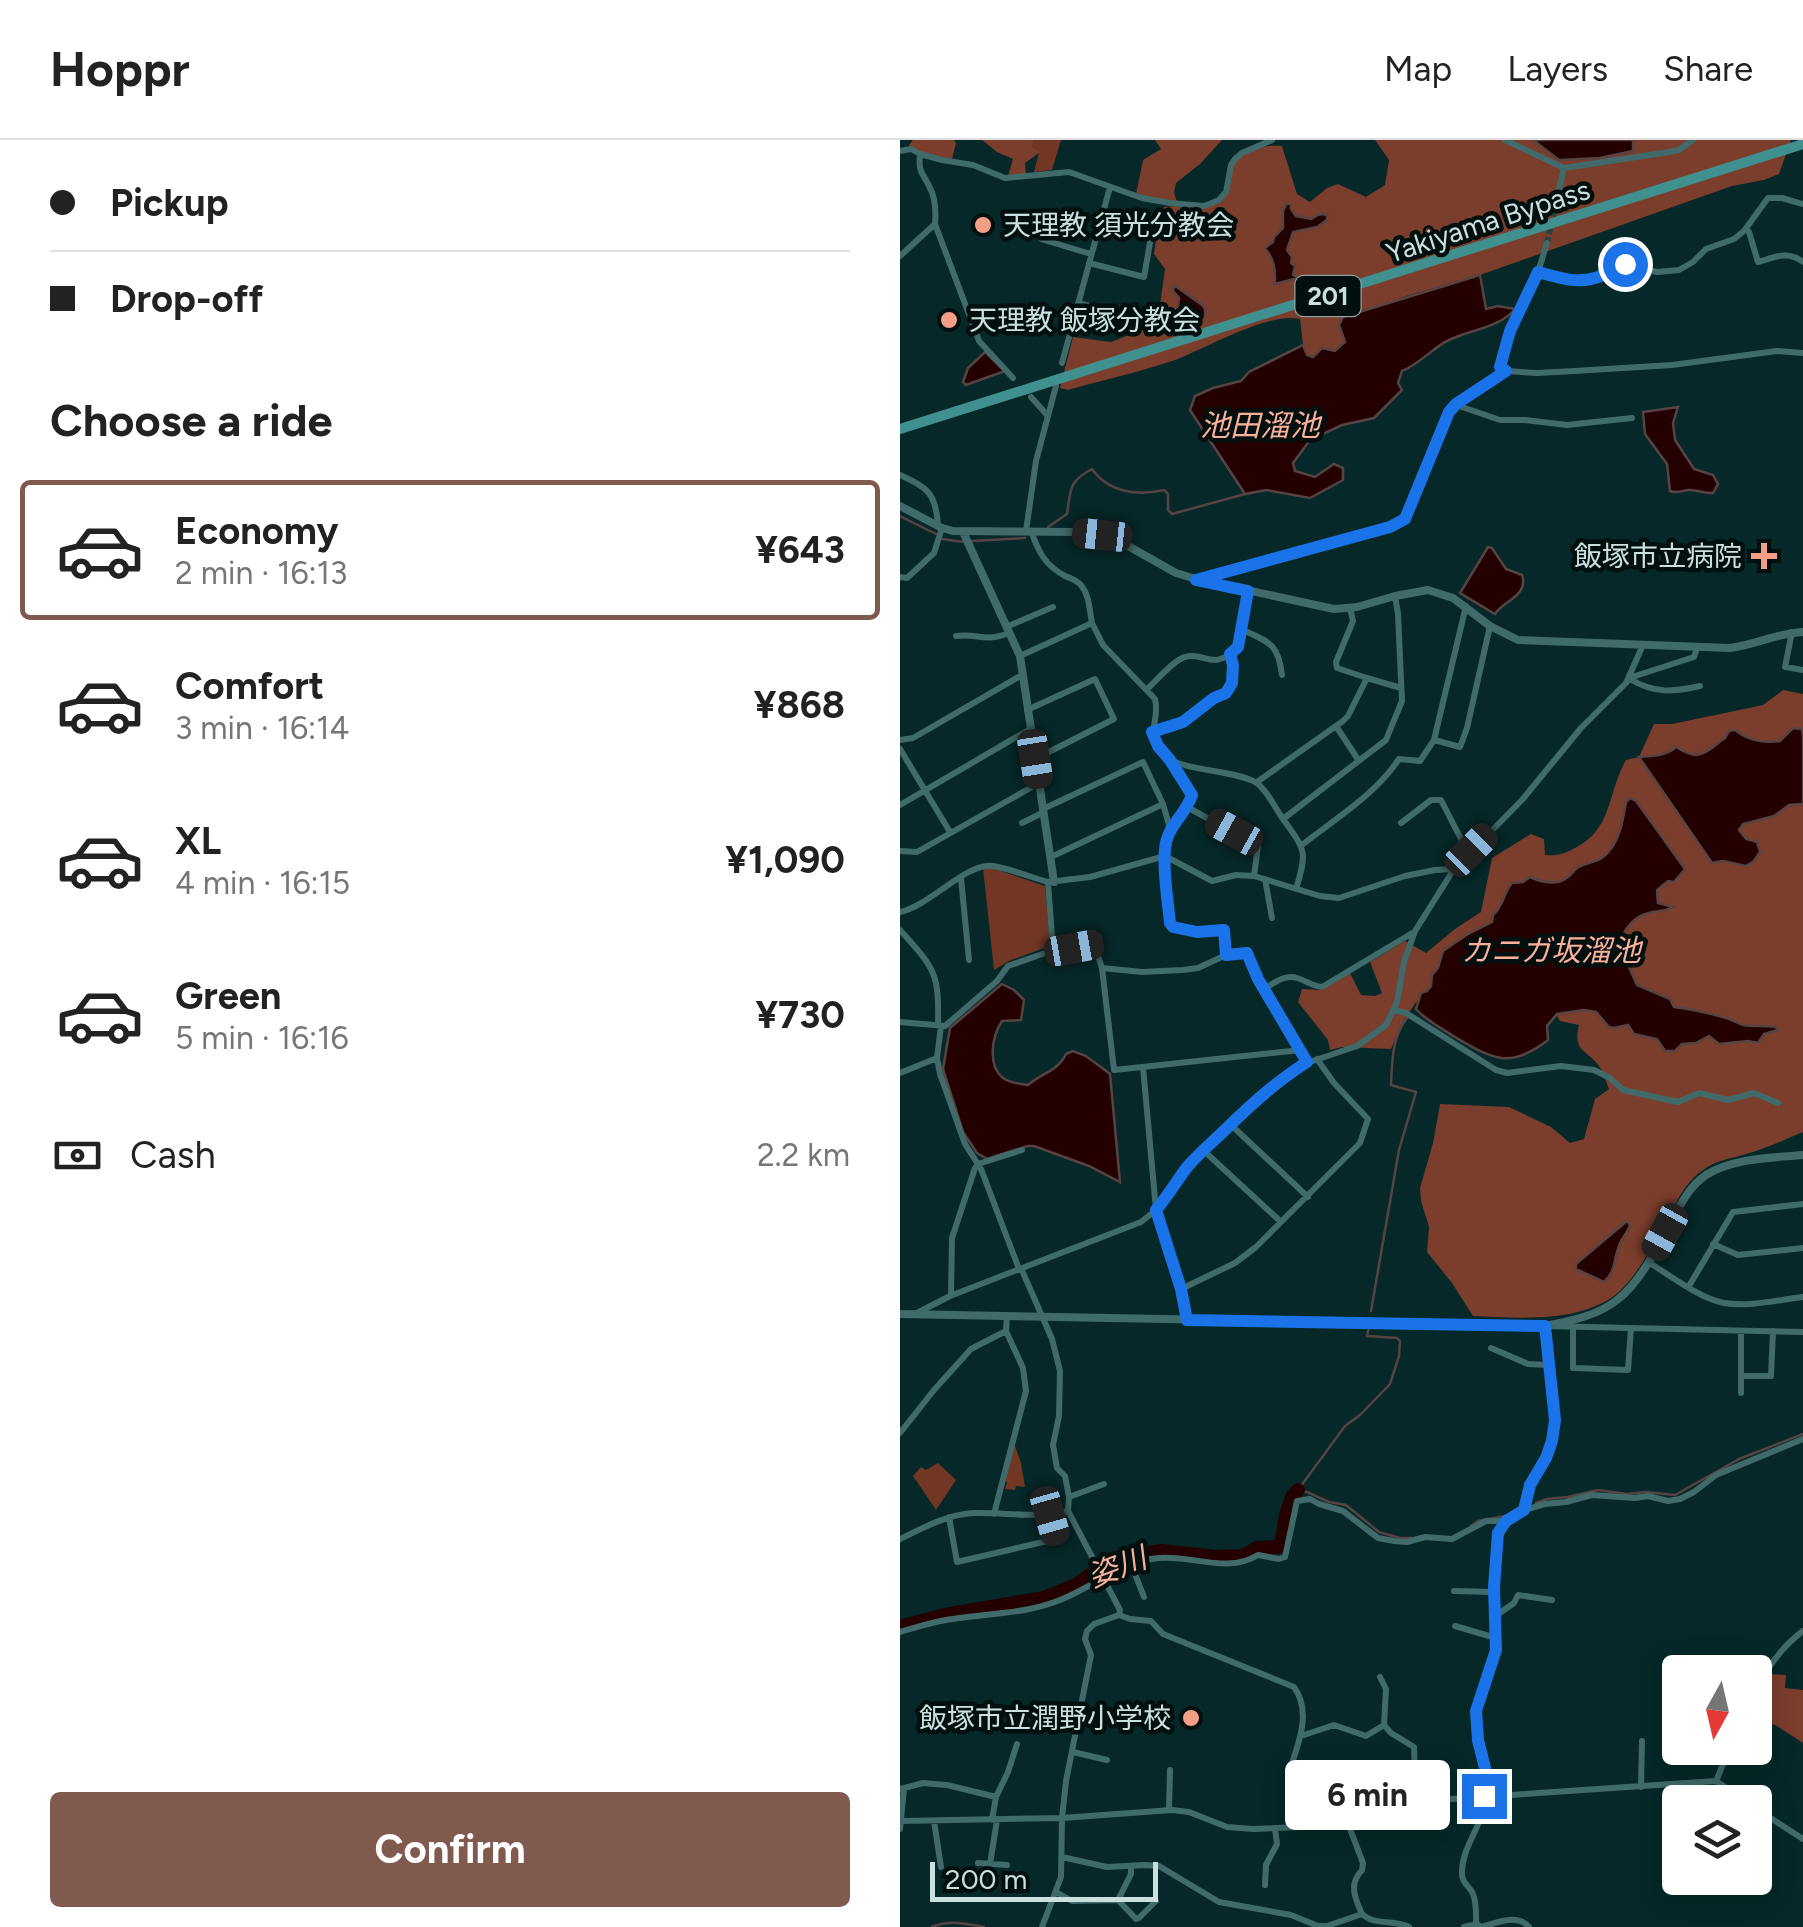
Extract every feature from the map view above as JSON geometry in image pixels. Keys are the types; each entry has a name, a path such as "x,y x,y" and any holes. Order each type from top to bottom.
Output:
{"highway":[{"name":"Yakiyama Bypass","path":"900,429 1802,142"}],"street":[{"path":"900,151 911,149 1005,178 1069,172 1142,198 1204,206 1226,192 1235,158 1272,140"},
{"path":"1505,140 1564,168 1679,150 1693,140"},
{"path":"920,154 919,172 931,189 936,224 979,341 1013,378"},
{"path":"1557,198 1564,168"},
{"path":"1062,363 1110,187"},
{"path":"1538,272 1586,280 1625,264 1657,272 1679,270 1706,249 1734,239 1768,198 1803,204"},
{"path":"1089,263 1144,277 1151,237 1104,215"},
{"path":"900,256 936,224"},
{"path":"1746,229 1758,262 1787,254 1803,262"},
{"path":"1054,243 1057,234"},
{"path":"1041,240 1092,254"},
{"path":"1548,243 1503,350 1500,367 1506,371 1574,371 1672,365 1778,351 1803,353"},
{"path":"1078,303 1138,318"},
{"path":"1196,580 1390,527 1405,519 1449,412 1506,371"},
{"path":"1056,386 1036,460 1029,532 1047,565 1078,582 1090,602 1092,623 1103,644 1157,704 1152,732 1192,795 1168,834"},
{"path":"1031,398 1048,416"},
{"path":"1456,404 1500,420 1568,426 1632,418"},
{"path":"900,475 930,492 940,532 934,553 907,578 900,577"},
{"path":"900,506 940,532 966,538 1029,532 1102,535 1196,580 1320,607 1350,608 1428,590 1454,598 1490,626 1518,640 1696,648 1747,646 1784,633 1800,632 1785,667 1803,670"},
{"path":"966,538 1020,656 1051,857 1054,951"},
{"path":"1147,689 1181,658 1215,661 1238,647 1248,591"},
{"path":"1283,819 1386,740 1402,701 1394,596"},
{"path":"1302,844 1386,779 1399,759 1420,760 1434,740 1466,606"},
{"path":"956,636 991,640 1053,607"},
{"path":"1350,608 1353,621 1337,668 1401,688"},
{"path":"1020,656 1092,623"},
{"path":"1434,740 1460,747 1490,626"},
{"path":"1241,629 1275,648 1282,674"},
{"path":"915,1314 951,1295 1141,1222 1172,1191 1188,1166 1284,1076 1307,1062 1343,1052 1386,1026 1415,931 1454,869 1522,800 1581,728 1629,678 1643,645"},
{"path":"1629,678 1694,657 1696,648"},
{"path":"1152,732 1183,722 1226,693 1232,683 1230,654"},
{"path":"900,740 914,738 1022,675"},
{"path":"1257,782 1348,716 1367,678"},
{"path":"1629,678 1652,690 1700,686"},
{"path":"1028,710 1095,679 1114,719 1035,759"},
{"path":"1336,726 1358,761"},
{"path":"900,805 1030,729"},
{"path":"900,749 950,832"},
{"path":"1170,760 1257,782 1302,844 1302,868 1296,889"},
{"path":"1022,823 1142,762 1164,804 1169,825 1165,856 1170,923 1197,932 1224,930 1226,955"},
{"path":"900,851 916,852 1039,784"},
{"path":"1401,822 1431,800 1440,800 1471,850"},
{"path":"1051,857 1164,804"},
{"path":"1188,807 1258,846 1254,876"},
{"path":"900,912 935,896 974,869 992,866 1051,882 1090,877 1165,856 1212,881 1236,875 1254,876 1339,898 1405,876 1454,869"},
{"path":"961,878 969,960"},
{"path":"1265,879 1272,918"},
{"path":"900,930 936,976 940,1074 964,1144 978,1164 1056,1351 1060,1371 1060,1416 1053,1445 1057,1468 1065,1476 1068,1511 1104,1576 1119,1614"},
{"path":"1264,988 1286,977 1322,987 1415,931"},
{"path":"900,1022 945,1026 998,981 1008,966 1054,951 1094,944 1102,968 1114,1070 1301,1050"},
{"path":"1102,968 1142,972 1183,970 1198,968 1226,955 1247,953 1307,1062"},
{"path":"1394,1010 1406,1013 1496,1070 1561,1066 1594,1070 1623,1090 1678,1102 1699,1093 1728,1100 1754,1093 1778,1103"},
{"path":"900,1073 938,1058"},
{"path":"1181,1289 1234,1263 1256,1247 1360,1143 1368,1120 1317,1059"},
{"path":"1143,1067 1156,1210 1187,1320"},
{"path":"1231,1125 1308,1197"},
{"path":"978,1164 1022,1150"},
{"path":"1204,1150 1280,1221"},
{"path":"1545,1326 1574,1320 1622,1298 1648,1262 1688,1192 1702,1177 1722,1166 1803,1155"},
{"path":"951,1295 952,1238 978,1164"},
{"path":"1689,1286 1733,1212 1803,1204"},
{"path":"1713,1244 1738,1255 1803,1248"},
{"path":"1648,1262 1721,1303 1803,1297"},
{"path":"900,1313 1803,1332"},
{"path":"994,1514 1026,1391 1024,1368 1006,1332 1007,1316"},
{"path":"1524,1510 1530,1485 1552,1441 1555,1420 1545,1326"},
{"path":"1573,1326 1573,1368 1628,1370 1631,1328"},
{"path":"1740,1393 1742,1331"},
{"path":"900,1433 971,1349 1006,1332"},
{"path":"1741,1376 1771,1376 1772,1332"},
{"path":"1491,1348 1528,1364 1549,1365"},
{"path":"1476,1926 1473,1892 1462,1874 1466,1850 1488,1796 1476,1711 1496,1650 1498,1533 1506,1521 1544,1504 1600,1494 1680,1499 1716,1475 1803,1439"},
{"path":"1069,1497 1104,1484"},
{"path":"900,1632 1059,1601 1131,1564 1161,1558 1217,1564 1241,1562 1258,1555 1285,1558 1297,1501 1302,1499 1342,1510 1378,1538 1394,1542 1452,1538 1486,1522 1506,1521"},
{"path":"900,1539 949,1517 971,1513 1050,1516 1068,1511"},
{"path":"949,1517 957,1562 1056,1539 1050,1516"},
{"path":"1131,1564 1144,1596"},
{"path":"1454,1591 1494,1592"},
{"path":"1494,1618 1514,1603 1518,1595 1552,1600"},
{"path":"1042,1927 1060,1877 1066,1781 1092,1654 1086,1631 1119,1614 1151,1621 1164,1634 1294,1687 1303,1708 1300,1736 1288,1775 1315,1787 1323,1826"},
{"path":"1455,1626 1496,1638"},
{"path":"1772,1663 1803,1631"},
{"path":"1380,1677 1386,1689 1384,1725 1414,1748 1416,1802"},
{"path":"1300,1736 1334,1725 1366,1736 1384,1725"},
{"path":"1640,1786 1642,1741"},
{"path":"990,1864 996,1797 1017,1744"},
{"path":"1073,1752 1108,1760"},
{"path":"1716,1781 1723,1765"},
{"path":"1168,1810 1170,1770"},
{"path":"900,1821 1062,1818 1168,1810 1189,1812 1226,1827 1323,1826 1416,1802 1716,1781 1722,1785"},
{"path":"900,1829 902,1789 923,1783 947,1784 996,1797"},
{"path":"1772,1819 1803,1839"},
{"path":"934,1821 941,1867"},
{"path":"1347,1822 1363,1863 1354,1887 1362,1914 1365,1919 1409,1927"},
{"path":"1264,1886 1266,1865 1276,1844 1275,1828"},
{"path":"1062,1857 1106,1867 1159,1866 1219,1902 1291,1915 1318,1926 1362,1914"},
{"path":"978,1863 1007,1866"},
{"path":"1118,1900 1131,1874 1130,1866"},
{"path":"1056,1892 1072,1901 1118,1900 1136,1919 1156,1901"},
{"path":"1464,1927 1516,1919 1529,1927"}],"shaded area":[{"path":"913,140 954,140 952,159 920,153 909,145"},
{"path":"982,140 1035,140 1031,147 1040,152 1025,163 1026,174 1008,176 1013,159"},
{"path":"1035,140 1061,140 1052,170 1034,172 1039,152 1030,147"},
{"path":"1155,140 1222,140 1176,183 1177,202 1136,194 1143,160 1161,149"},
{"path":"1375,140 1791,140 1779,174 1732,186 1480,275 1406,296 1339,325 1345,342 1328,353 1307,355 1300,319 1287,318 1255,325 1175,360 1068,390 1060,388 1073,337 1111,342 1152,326 1159,312 1165,269 1154,254 1157,233 1171,222 1162,213 1164,207 1221,202 1235,163 1252,150 1275,146 1282,146 1297,194 1310,202 1338,184 1366,197 1385,185 1389,160"},
{"path":"1783,690 1803,694 1803,1132 1718,1162 1696,1176 1678,1199 1637,1270 1606,1301 1570,1314 1473,1316 1427,1252 1429,1227 1420,1188 1440,1104 1509,1107 1551,1127 1570,1143 1584,1139 1595,1099 1609,1089 1601,1068 1579,1046 1579,1025 1560,1021 1556,1014 1416,1002 1391,1049 1330,1050 1328,1040 1298,1002 1302,989 1321,990 1350,973 1361,995 1382,993 1370,962 1405,941 1426,953 1481,912 1492,858 1531,834 1544,839 1545,855 1564,853 1587,840 1603,821 1626,760 1639,757 1654,724 1672,724 1763,705"},
{"path":"983,868 1045,886 1050,946 994,970"},
{"path":"1014,1443 1025,1487 1016,1486 1015,1490 1005,1489"},
{"path":"938,1463 956,1480 936,1510 913,1476 921,1467 926,1470"},
{"path":"1772,1674 1786,1675 1785,1688 1803,1690 1803,1743 1772,1724"}],"water":[{"path":"1533,140 1633,140 1633,151 1559,160"},
{"path":"1287,203 1296,216 1311,219 1325,214 1327,220 1317,227 1293,232 1287,250 1295,266 1293,275 1298,278 1275,284 1274,265 1265,248 1283,228"},
{"name":"池田溜池","path":"1480,275 1486,309 1515,309 1494,324 1449,340 1402,371 1398,383 1402,390 1374,418 1342,425 1310,440 1293,463 1295,471 1315,477 1334,464 1343,468 1343,480 1310,498 1266,490 1245,494 1190,410 1195,396 1241,381 1249,372 1303,345 1307,355 1313,357 1322,348 1335,351 1345,342 1339,325 1343,317"},
{"path":"1174,285 1202,305 1205,315 1176,323 1179,298 1173,291"},
{"path":"985,352 1005,371 966,385 963,382 968,368"},
{"path":"1678,407 1673,423 1675,440 1694,469 1713,475 1718,484 1713,493 1670,491 1667,464 1645,434 1643,412"},
{"path":"1488,547 1506,569 1522,575 1523,582 1519,593 1495,614 1460,593"},
{"path":"1793,728 1802,729 1803,804 1789,805 1774,816 1743,824 1739,830 1746,839 1757,842 1760,852 1754,861 1746,866 1712,863 1639,757 1664,754 1676,747 1692,755 1701,754 1735,730 1756,740 1780,741"},
{"name":"カニガ坂溜池","path":"1630,798 1685,869 1674,882 1668,881 1657,890 1658,903 1673,907 1638,918 1619,942 1617,948 1637,985 1670,999 1674,1007 1778,1030 1764,1034 1758,1043 1719,1044 1709,1036 1696,1043 1682,1044 1675,1051 1665,1051 1657,1039 1634,1034 1628,1025 1609,1027 1596,1012 1584,1010 1557,1014 1547,1026 1548,1040 1522,1055 1501,1058 1468,1045 1420,1013 1416,1009 1421,993 1431,986 1443,951 1492,922 1512,883 1530,877 1559,882 1579,867 1602,858 1616,840"},
{"path":"1002,984 1024,1000 1021,1020 1002,1021 996,1034 993,1058 998,1072 1009,1081 1028,1085 1073,1051 1110,1074 1120,1182 1034,1146 987,1159 977,1153 963,1132 943,1069 950,1028"},
{"path":"1627,1221 1630,1225 1604,1282 1576,1269 1576,1264"}],"waterway":[{"path":"1048,527 1067,514 1072,487 1092,469 1107,483 1125,491 1164,490 1172,514 1245,494"},
{"path":"900,516 936,534"},
{"path":"972,541 1025,538"},
{"path":"942,539 964,542"},
{"path":"1371,1311 1399,1150 1416,1092 1391,1085 1396,1041 1407,1018"},
{"path":"1369,1327 1367,1336 1400,1341 1390,1384 1345,1426 1298,1490 1346,1505 1379,1532 1411,1538"},
{"path":"1536,1503 1598,1490 1675,1495 1739,1459 1803,1434"},
{"name":"姿川","path":"900,1627 1044,1598 1134,1556 1161,1551 1243,1556 1257,1548 1278,1547 1292,1497 1298,1490"},
{"path":"1471,1526 1510,1515"},
{"path":"932,1927 952,1923 984,1927"}],"tunnel":[{"path":"1547,243 1557,198"}],"place":[{"name":"天理教 須光分教会","path":"983,225"},
{"name":"天理教 飯塚分教会","path":"949,320"},
{"name":"飯塚市立病院","path":"1764,556"},
{"name":"飯塚市立潤野小学校","path":"1191,1718"}],"route":[{"path":"1484,1796 1492,1796 1478,1740 1476,1711 1496,1650 1493,1606 1498,1533 1501,1525 1524,1510 1530,1485 1552,1441 1555,1420 1545,1326 1187,1320 1156,1210 1204,1150 1251,1104 1307,1062 1247,953 1226,955 1224,930 1197,932 1170,923 1166,840 1192,795 1152,732 1183,722 1226,693 1232,683 1230,654 1238,647 1248,591 1196,580 1390,527 1405,519 1449,412 1506,371 1500,367 1503,350 1538,272 1586,280 1625,264"}]}
